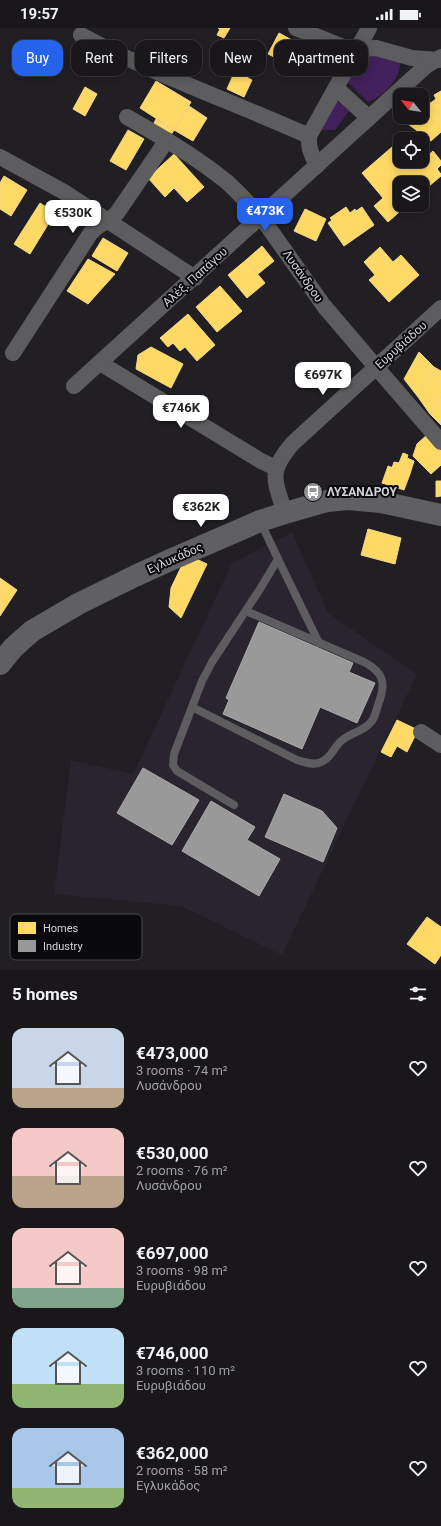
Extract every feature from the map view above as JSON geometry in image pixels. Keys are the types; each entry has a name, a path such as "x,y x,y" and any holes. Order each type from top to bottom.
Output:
{"main road":[{"name":"Εγλυκάδος","path":"0,664 13,648 32,631 78,604 135,576 260,521 285,512 327,501 348,499 381,502 441,515"}],"street":[{"path":"296,28 326,40"},
{"path":"363,40 369,28"},
{"path":"81,35 107,49 184,84 309,136"},
{"path":"368,48 376,48 412,58 439,59"},
{"name":"Αλέξ. Παπάγου","path":"74,386 195,278 426,66 439,59"},
{"path":"317,166 309,150 309,136 343,76"},
{"path":"336,88 369,118"},
{"name":"Λυσάνδρου","path":"127,117 189,154 227,182 261,217 324,306 441,442"},
{"path":"13,353 90,234 96,226 113,217 122,206 166,140"},
{"path":"0,157 64,192 195,278"},
{"name":"Ευρυβιάδου","path":"276,468 282,457 293,443 441,308"},
{"path":"100,363 260,461 276,468 276,483 285,512"},
{"path":"421,732 441,745"}],"lane":[{"path":"260,521 319,643"},
{"path":"234,805 177,771 173,765 174,754 202,682 212,662 278,559"},
{"path":"192,707 297,760 311,764 320,763 328,759 340,742 372,722 384,686 381,676 370,665 246,611"}],"shaded area":[{"path":"371,54 400,60 400,67 391,86 386,91 368,102 347,81 350,76 368,76 368,56"},
{"path":"335,99 349,111 335,130 318,130"},
{"path":"292,532 328,613 417,674 282,955 181,906 54,894 71,760 133,774 232,563"}],"building: Homes":[{"path":"218,28 230,28 224,38 217,35 220,29"},
{"path":"279,33 292,40 275,40"},
{"path":"274,43 274,57 268,54"},
{"path":"233,76 244,76 252,80 244,97 227,89"},
{"path":"156,81 191,102 174,130 140,108"},
{"path":"85,87 97,94 85,116 73,109"},
{"path":"441,91 441,117 429,104 436,99 434,95"},
{"path":"429,104 441,117 441,132 431,141 429,140 429,132 419,132 408,124 429,124"},
{"path":"189,106 207,118 193,141 174,130"},
{"path":"156,119 174,130 169,138 152,127"},
{"path":"128,130 144,139 126,170 110,161"},
{"path":"393,146 393,168 429,168 429,154 433,151 441,161 441,165 437,169 441,176 429,186 429,176 393,176 393,212 399,212 388,222 374,206 383,198 362,173"},
{"path":"174,154 204,187 187,202 174,188 165,197 148,178"},
{"path":"4,176 27,190 11,216 0,209 0,183"},
{"path":"40,203 55,213 30,254 14,244"},
{"path":"61,203 84,217 78,227 55,213"},
{"path":"346,207 350,213 355,209 356,211 362,207 374,225 344,246 328,223 332,220 330,218"},
{"path":"305,209 326,219 316,241 294,231"},
{"path":"103,238 128,253 117,271 92,256"},
{"path":"262,246 274,261 258,274 246,260"},
{"path":"380,247 393,262 401,255 419,275 389,302 369,280 375,275 364,262"},
{"path":"88,259 115,274 88,304 67,291"},
{"path":"246,260 265,283 247,298 228,275"},
{"path":"220,286 242,311 217,332 196,307"},
{"path":"188,314 215,345 197,361 185,347 180,351 173,343 168,347 160,338"},
{"path":"151,347 183,364 171,388 136,369 138,355"},
{"path":"419,352 434,367 418,397 404,379"},
{"path":"434,367 441,371 441,396 430,414 418,397"},
{"path":"441,396 441,425 430,414"},
{"path":"429,433 441,447 441,465 431,474 413,456 417,444"},
{"path":"403,453 408,455 407,458 414,461 410,474 392,468 394,462 399,463"},
{"path":"388,466 410,474 404,490 382,483"},
{"path":"436,481 441,481 441,496 436,497"},
{"path":"368,529 401,538 395,564 361,555"},
{"path":"194,558 207,564 181,618 169,607 171,588 182,565 185,566 188,560"},
{"path":"0,578 17,590 0,616"},
{"path":"397,720 418,730 407,752 397,746 391,757 381,752"},
{"path":"427,917 441,927 441,955 435,964 407,944"}],"building: Industry":[{"path":"259,622 353,663 349,672 375,683 357,723 320,707 302,749 223,714 229,700 226,698"},
{"path":"143,768 199,800 172,845 117,813"},
{"path":"284,794 322,811 337,828 323,862 265,837"},
{"path":"211,801 255,827 247,840 280,859 259,896 182,851"}],"place":[{"name":"ΛΥΣΑΝΔΡΟΥ","path":"313,492"}]}
